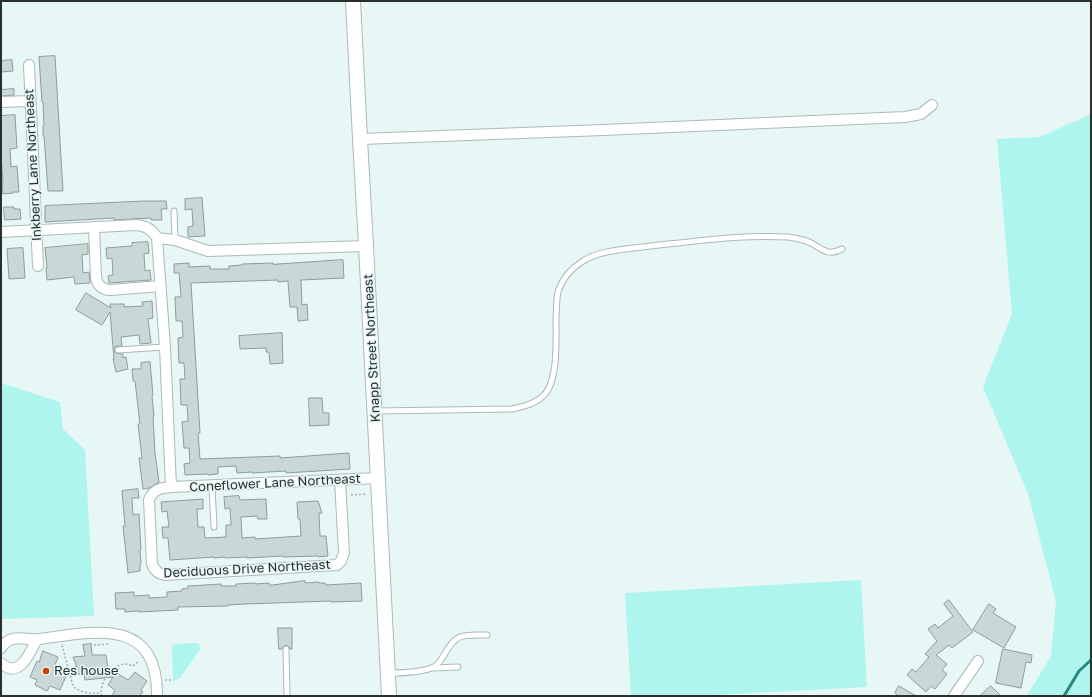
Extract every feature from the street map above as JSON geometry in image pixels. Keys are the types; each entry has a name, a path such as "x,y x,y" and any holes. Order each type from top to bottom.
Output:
{"main road":[{"name":"Knapp Street Northeast","path":"353,6 389,696"}],"street":[{"name":"Inkberry Lane Northeast","path":"29,65 38,266"},
{"path":"1,102 30,101"},
{"path":"360,139 911,117 921,114 932,105"},
{"path":"1,232 144,226 151,230 157,238 171,488"},
{"path":"94,227 96,277 97,282 101,287 111,290 160,286"},
{"path":"157,238 175,240 208,251 366,246"},
{"name":"Coneflower Lane Northeast","path":"171,488 378,478"},
{"name":"Deciduous Drive Northeast","path":"171,488 157,490 152,494 149,500 152,564 156,572 162,575 334,566 339,564 344,553 340,480"},
{"path":"1,648 4,643 10,639 19,638 37,640 75,633 123,635 131,638 140,645 152,660 157,681 157,696"},
{"path":"1,663 5,667 10,668 16,668 22,665 37,640"},
{"path":"954,696 978,662"}],"lane":[{"path":"174,211 175,240"},
{"path":"375,411 508,409 539,400 548,389 553,376 559,291 564,279 574,268 597,255 622,249 742,238 794,238 809,242 823,251 834,252 842,249"},
{"path":"118,350 164,347"},
{"path":"212,486 214,526"},
{"path":"387,673 409,672 435,667 440,662 449,646 460,636 487,635"},
{"path":"286,648 287,696"},
{"path":"430,668 458,667"}],"path":[{"path":"346,495 367,494"},
{"path":"87,642 94,645 112,644"},
{"path":"67,645 60,645 73,686 77,690 94,694 101,695 104,680 113,669 123,664 133,666 142,659"}],"shaded area":[{"path":"1091,114 1091,696 1027,696 1051,656 1056,601 1028,494 983,387 1012,314 997,139 1040,137"},
{"path":"1,383 60,402 63,429 85,450 94,616 1,619"},
{"path":"861,580 867,687 696,696 631,696 625,593"},
{"path":"175,644 199,644 200,649 180,678 173,681 172,646"}],"building":[{"path":"55,56 63,191 48,191 43,136 43,102 39,57"},
{"path":"12,60 13,71 1,72 1,61"},
{"path":"14,89 14,95 1,96 1,90"},
{"path":"15,115 17,148 10,149 11,167 17,166 19,192 3,194 1,116"},
{"path":"202,198 205,236 188,237 188,227 193,226 192,209 185,210 185,199"},
{"path":"166,201 167,209 161,209 162,220 151,220 151,218 114,220 114,218 45,222 45,206"},
{"path":"4,207 14,207 14,209 20,209 21,219 5,220"},
{"path":"148,242 149,253 144,254 145,271 150,270 151,280 109,283 108,276 113,275 112,258 107,259 106,248 132,246 132,243"},
{"path":"88,244 88,254 82,255 83,273 89,272 90,283 75,284 74,277 47,280 45,248"},
{"path":"23,248 25,278 9,279 7,249"},
{"path":"343,260 344,278 301,280 302,305 307,304 308,320 298,321 297,307 290,307 288,281 278,282 278,280 191,283 200,433 198,433 200,459 280,456 280,458 349,453 350,469 286,473 286,471 237,473 236,466 218,467 218,474 185,475 184,464 190,463 189,448 184,448 182,422 188,421 187,405 181,405 180,379 185,379 184,363 179,363 178,338 183,337 182,321 176,321 175,297 181,297 179,273 174,273 174,264 189,263 189,267 210,266 210,269 229,269 229,266 242,264 273,264"},
{"path":"86,293 111,308 110,304 124,304 124,307 143,306 142,302 152,301 153,318 148,319 151,343 140,344 139,335 121,337 122,346 116,346 114,349 116,353 123,354 123,358 126,357 128,369 116,372 113,359 110,312 102,325 76,310"},
{"path":"282,333 283,363 270,364 269,352 266,352 266,348 240,349 239,336"},
{"path":"150,362 155,453 159,482 149,488 143,489 139,458 142,458 138,424 140,424 135,381 133,381 132,369 141,369 141,363"},
{"path":"309,398 322,398 323,413 329,413 329,425 310,426"},
{"path":"138,489 139,498 132,498 133,515 139,514 141,564 140,571 128,573 123,526 125,526 122,491"},
{"path":"239,496 240,500 266,499 267,519 258,519 257,516 241,517 242,538 255,537 255,539 301,536 297,502 318,501 322,513 319,513 320,536 326,536 328,556 247,558 214,557 170,560 168,538 163,538 162,527 169,527 167,511 162,512 161,502 203,499 203,509 197,509 198,527 204,527 205,538 226,537 226,525 231,525 230,508 225,509 224,497"},
{"path":"305,581 305,583 319,582 325,583 326,585 361,583 362,601 178,607 178,610 139,612 125,612 125,609 116,609 115,593 134,592 134,596 149,595 149,598 167,597 167,592 182,591 182,589 188,588 188,586 221,584 221,586 236,586 236,584 255,583 269,583 270,585"},
{"path":"949,600 973,632 952,648 949,645 936,655 947,664 942,670 947,674 935,689 931,686 926,692 907,675 912,669 916,672 929,657 925,654 937,641 928,629 935,624 938,628 953,616 944,604"},
{"path":"989,604 996,609 993,613 1016,627 1004,648 973,630"},
{"path":"278,628 292,628 292,649 286,645 282,649 279,649"},
{"path":"91,644 92,655 106,655 108,668 128,680 135,672 147,681 141,690 143,692 139,696 112,696 115,690 108,685 113,677 85,680 84,674 76,674 76,665 73,657 85,656 83,645"},
{"path":"1003,649 1032,655 1031,663 1026,662 1021,688 996,683"},
{"name":"Res house","path":"43,651 58,657 54,668 67,674 60,690 50,686 47,691 35,685 37,680 30,677 37,661 39,662"},
{"path":"899,686 916,696 898,696 895,693"},
{"path":"991,686 1001,696 980,696"}],"waterway":[{"path":"1064,696 1079,671 1091,660"}],"place":[{"name":"Res house","path":"46,671"}]}
